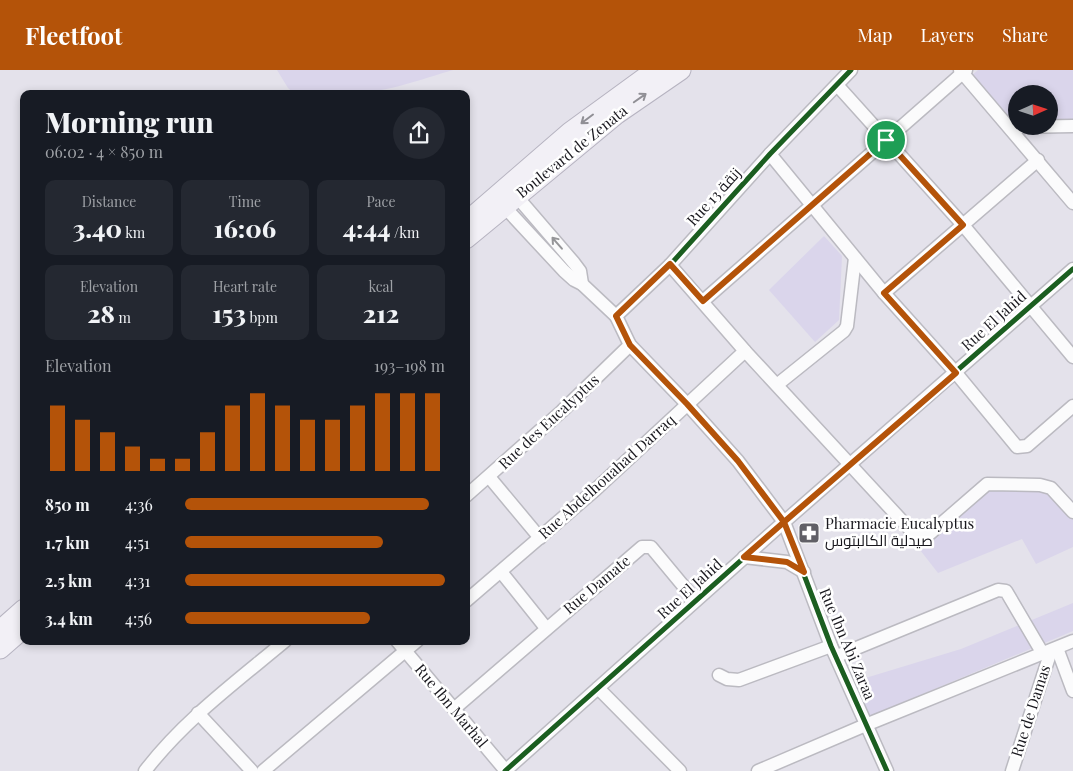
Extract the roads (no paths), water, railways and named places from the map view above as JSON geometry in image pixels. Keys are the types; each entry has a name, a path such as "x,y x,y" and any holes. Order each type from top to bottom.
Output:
{"main road":[{"name":"Boulevard de Zenata","path":"470,219 506,196 543,165 610,101 655,70"},
{"name":"Boulevard de Zenata","path":"543,165 681,70"},
{"name":"Boulevard de Zenata","path":"470,235 506,196"},
{"path":"0,630 20,617"},
{"path":"0,649 20,620"}],"street":[{"name":"Rue 13 زنقة","path":"616,316 670,264 770,154 851,70"},
{"path":"703,301 963,71 1008,125"},
{"path":"837,85 963,225 1073,357"},
{"path":"1058,126 1073,126"},
{"path":"1017,135 1073,203"},
{"path":"770,154 884,293 956,373 1017,447 1027,446 1073,406"},
{"path":"884,293 1038,160"},
{"path":"506,196 564,271 582,284 616,316 630,345"},
{"path":"778,384 848,326 855,258"},
{"path":"670,264 745,350 916,536 921,538 927,536 987,484 1040,485 1051,488 1073,512"},
{"name":"Rue El Jahid","path":"506,771 695,600 1073,269"},
{"name":"Rue Ibn Abi Zaraa","path":"630,345 687,404 738,461 784,522 834,651 868,724 887,771"},
{"name":"Rue des Eucalyptus","path":"470,493 490,478 630,345"},
{"name":"Rue Abdelhouahad Darraq","path":"470,599 502,573 745,350"},
{"path":"490,478 540,538"},
{"name":"Rue Damate","path":"546,628 642,547 646,546 651,547 695,600"},
{"path":"744,557 787,562 804,572"},
{"path":"455,708 546,628 502,573"},
{"path":"719,675 727,679 739,680 834,651 998,590 1006,592 1051,651 1073,691"},
{"path":"758,771 780,767 868,724 1073,641"},
{"path":"145,771 160,752 198,713 280,645"},
{"path":"263,771 401,646"},
{"name":"Rue Ibn Marhal","path":"401,646 506,771"},
{"name":"Rue de Damas","path":"1012,771 1051,651"},
{"path":"598,688 680,771"},
{"path":"198,713 252,771"}],"place":[{"name":"Pharmacie Eucalyptus صيدلية الكالبتوس","path":"809,533"}]}
